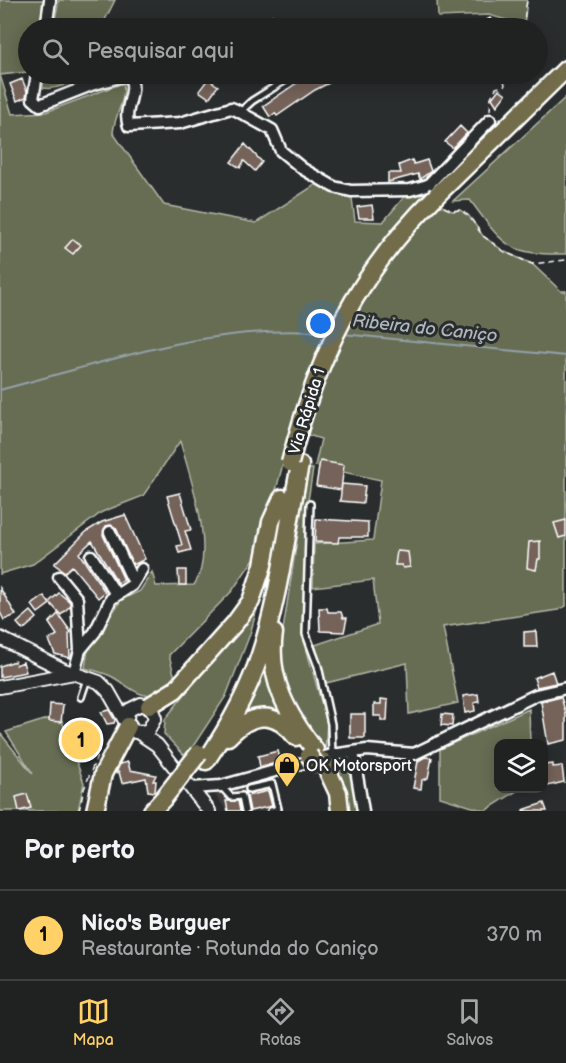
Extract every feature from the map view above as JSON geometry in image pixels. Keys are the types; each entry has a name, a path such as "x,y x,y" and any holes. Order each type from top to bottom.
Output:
{"highway":[{"name":"Via Rápida 1","path":"441,201 566,69"},
{"name":"Via Rápida 1","path":"163,807 205,757 241,701 260,655 274,599 285,540 295,464 312,387 349,306 381,258 566,84"},
{"name":"Via Rápida 1","path":"205,757 251,650 266,593 282,498 295,464"},
{"path":"143,705 176,690 235,623 251,601 263,565 271,522 282,498"},
{"path":"285,540 289,556 273,636 273,668 281,698 319,757 338,793 340,811"},
{"path":"205,757 241,724 261,717 283,724 319,757 333,811"},
{"path":"95,811 103,774 131,726"}],"street":[{"path":"47,18 51,0"},
{"path":"35,84 33,99 40,105 95,84"},
{"path":"134,84 126,119 129,126 180,123 231,108 269,127 281,151 303,169 334,187 351,190 410,190 428,185 490,120"},
{"path":"110,532 134,579"},
{"path":"92,556 116,594"},
{"path":"80,650 94,632 107,604 116,594 132,585 142,569"},
{"path":"59,577 77,599 80,650 74,674"},
{"path":"0,639 74,674 99,682 108,691 131,726 158,745 210,811"},
{"path":"0,687 74,674"},
{"path":"192,788 251,783 319,757 368,750 414,754 536,696 566,688"},
{"path":"108,691 143,705 154,714 152,727 158,745"},
{"path":"131,726 129,710 143,705"},
{"path":"131,726 152,727"},
{"path":"353,752 363,811"}],"lane":[{"path":"240,112 252,100 278,84"},
{"path":"310,504 306,633 318,666 332,724 319,757"},
{"path":"81,697 83,684 88,678"},
{"path":"245,811 242,796 251,783 272,784 278,809 271,811"},
{"path":"220,786 231,797 242,796"}],"path":[{"path":"524,18 527,0"},
{"path":"490,120 491,97 496,88 506,86 505,84"},
{"path":"441,201 452,211 460,210 469,216 483,236 505,252 532,264 566,260"}],"shaded area":[{"path":"276,781 282,811 227,811 214,793"}],"green space":[{"path":"0,0 44,0 42,18 18,18 18,73 0,75"},
{"path":"59,0 115,0 106,18 55,18"},
{"path":"437,0 527,0 525,18 500,18 489,15 438,17"},
{"path":"0,75 12,114 46,112 123,84 122,101 113,133 164,205 256,223 318,183 351,191 355,221 383,222 410,190 452,211 460,210 469,216 483,236 505,252 532,264 561,291 566,291 566,606 558,610 443,627 458,703 409,714 407,663 326,683 315,645 378,624 373,580 313,587 314,544 373,540 381,480 315,466 321,439 292,430 260,550 232,591 169,655 175,678 152,694 140,694 109,675 85,668 88,650 121,600 140,591 152,572 156,586 194,585 200,571 203,554 199,514 180,441 143,496 102,512 33,564 0,574"},
{"path":"43,84 66,84 58,87 43,88"},
{"path":"566,97 566,254 546,254 519,249 500,238 470,200 453,201"},
{"path":"308,469 313,469 307,507 303,637 327,723 325,751 296,713 283,680 280,649"},
{"path":"259,602 250,634 226,696 186,757 164,734 165,719"},
{"path":"270,646 288,717 264,711 239,718"},
{"path":"529,709 530,739 494,739 494,793 514,793 485,811 440,797 440,749"},
{"path":"60,715 84,783 78,811 0,811 0,733 33,774 6,732"},
{"path":"345,761 361,804 360,811 344,811 329,763"}],"building":[{"path":"18,81 18,84 24,84 27,91 26,97 17,101 10,84"},
{"path":"204,84 218,86 209,98 199,91"},
{"path":"295,84 327,84 277,116 275,113 270,117 263,106"},
{"path":"499,89 506,94 497,106 492,98"},
{"path":"460,126 467,133 453,148 445,142"},
{"path":"245,144 262,162 255,171 244,161 240,168 231,162"},
{"path":"412,160 414,164 427,160 431,171 420,179 418,174 388,182 388,173 401,173 399,165"},
{"path":"372,205 374,218 359,218 357,207"},
{"path":"73,239 81,245 73,254 65,248"},
{"path":"320,461 344,465 341,490 316,486"},
{"path":"342,484 365,486 363,503 340,501"},
{"path":"180,493 191,530 185,531 191,550 179,553 177,546 182,545 167,496"},
{"path":"125,515 145,559 133,565 116,528 111,525 106,526 103,535 124,580 118,583 92,541 79,553 105,592 98,598 72,566 65,572 54,564 87,531 102,522"},
{"path":"316,519 368,522 368,537 339,537 338,543 315,542"},
{"path":"566,520 566,536 559,538 554,523"},
{"path":"540,541 540,559 538,559 536,570 527,568 529,542"},
{"path":"397,551 408,552 410,567 403,568 402,565 395,565"},
{"path":"178,570 186,570 186,585 179,585"},
{"path":"0,588 16,615 4,620 0,612"},
{"path":"59,593 70,602 70,606 61,615 49,602"},
{"path":"44,596 50,604 38,613 32,605"},
{"path":"319,608 327,608 328,612 341,612 343,618 347,618 344,632 320,631"},
{"path":"31,611 37,618 23,630 17,623"},
{"path":"58,614 71,632 69,634 70,658 55,654 49,640 57,635 49,623"},
{"path":"536,631 537,647 524,647 524,632"},
{"path":"15,661 16,665 23,662 26,672 0,677 0,666"},
{"path":"552,671 556,683 537,687 534,678"},
{"path":"478,694 479,702 474,703 475,711 465,713 463,696"},
{"path":"561,697 566,714 566,740 548,744 541,702"},
{"path":"381,699 388,700 387,721 381,721 381,716 374,716 374,704 381,704"},
{"path":"50,704 63,705 61,722 49,721"},
{"path":"109,710 115,720 114,723 107,724 101,712"},
{"path":"350,714 365,714 365,738 350,738"},
{"path":"442,714 453,715 452,726 441,725"},
{"path":"86,730 90,741 75,745 72,735"},
{"path":"278,751 281,762 260,767 258,756"},
{"path":"425,757 432,758 428,778 422,780 421,789 413,788 418,761"},
{"path":"128,762 130,770 156,775 153,781 156,781 155,792 148,791 146,778 122,783 119,772 116,773 120,764"},
{"path":"548,764 553,764 553,767 562,766 564,782 548,786"},
{"path":"268,791 272,806 250,811 247,796"},
{"path":"27,794 31,808 19,811 16,797"},
{"path":"226,801 238,801 240,811 228,811"},
{"path":"544,803 547,811 523,811 523,810"}],"waterway":[{"name":"Ribeira do Caniço","path":"0,390 121,357 203,339 245,333 287,331 329,333"},
{"name":"Ribeira do Caniço","path":"343,334 566,356"}],"place":[{"name":"Nico's Burguer","path":"81,740"},
{"name":"OK Motorsport","path":"287,788"}]}
